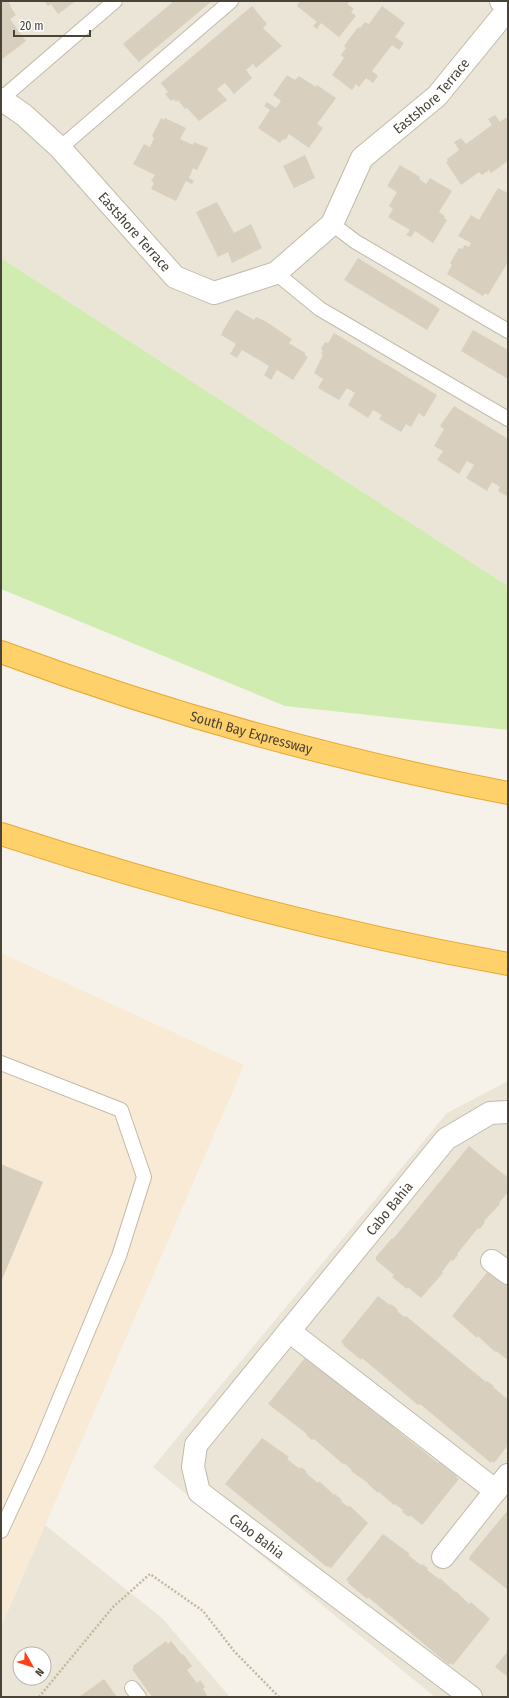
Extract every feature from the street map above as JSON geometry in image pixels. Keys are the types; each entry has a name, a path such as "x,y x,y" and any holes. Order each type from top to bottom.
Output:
{"highway":[{"name":"South Bay Expressway","path":"1,652 119,693 224,725 391,768 508,793"},
{"path":"1,834 119,871 259,910 355,933 508,964"}],"street":[{"path":"501,1 508,8"},
{"name":"Eastshore Terrace","path":"1,99 24,115 60,148 175,277 214,293 276,273 332,224 362,158 436,96 508,8"},
{"name":"Cabo Bahia","path":"471,1697 199,1492 193,1466 196,1445 446,1139 490,1113 508,1112"},
{"path":"289,1331 502,1483 442,1557"}],"lane":[{"path":"1,99 115,1"},
{"path":"60,148 231,1"},
{"path":"332,224 356,242 508,331"},
{"path":"276,273 320,309 508,419"},
{"path":"1,1063 121,1110 144,1177 119,1256 38,1453 1,1531"}],"path":[{"path":"39,1697 113,1607 150,1574 203,1611 234,1651 279,1697"}],"shaded area":[{"path":"1,1 508,1 508,586 1,258"},
{"path":"1,953 244,1065 1,1627"},
{"path":"508,1081 508,1697 435,1697 153,1467 447,1113"},
{"path":"45,1525 162,1618 230,1697 1,1697 1,1627"}],"green space":[{"path":"1,258 508,586 508,730 285,706 1,589"}],"building":[{"path":"1,1 8,1 16,15 10,19 26,41 1,60"},
{"path":"44,1 76,1 58,14 51,4 48,6"},
{"path":"174,1 212,1 139,62 123,44"},
{"path":"300,1 350,1 347,4 354,9 351,12 356,16 339,37 321,23 317,29 313,26 317,22 297,6"},
{"path":"252,6 267,24 263,28 282,46 256,68 253,64 246,70 252,78 234,94 225,83 217,89 227,100 199,121 187,108 185,109 178,100 176,102 174,99 171,101 165,94 168,92 161,83"},
{"path":"382,6 405,23 395,37 404,43 399,50 392,45 372,71 378,76 373,83 366,78 359,87 356,84 352,90 332,75 344,58 341,55 346,48 344,46 358,27 360,28 365,22 369,24"},
{"path":"287,75 295,80 299,76 316,87 317,85 336,98 317,124 323,128 309,148 289,134 285,140 283,139 280,143 258,128 270,110 264,106 267,102 276,108 281,101 273,95"},
{"path":"495,115 500,122 508,116 508,161 491,173 489,170 482,175 479,172 461,185 446,162 448,161 447,159 459,150 454,142 461,138 466,144 492,125 488,119"},
{"path":"161,118 164,120 165,118 186,128 180,139 193,145 194,142 208,148 197,170 193,168 189,178 194,181 192,184 186,181 176,201 151,189 154,183 151,181 155,175 133,164 144,144 150,147 154,138 152,136"},
{"path":"305,155 315,178 294,188 283,166"},
{"path":"400,165 420,177 419,179 426,184 430,178 452,191 439,212 445,216 444,218 447,220 433,243 415,231 411,237 406,235 410,230 388,217 393,209 389,206 397,192 387,186"},
{"path":"498,188 508,193 508,262 488,295 485,293 483,296 447,274 452,265 450,263 459,248 462,249 465,245 469,247 471,243 458,236 471,215 479,220"},
{"path":"217,202 234,233 251,224 262,248 232,263 228,252 218,257 196,212"},
{"path":"358,258 440,309 427,330 344,280"},
{"path":"237,310 254,320 256,317 265,321 292,339 289,343 305,353 308,357 293,380 277,370 271,380 264,375 269,366 242,350 237,358 230,354 236,344 221,335"},
{"path":"473,330 508,350 508,379 461,351"},
{"path":"334,333 437,395 424,417 419,413 411,427 406,424 401,432 379,419 382,415 373,410 368,418 348,405 355,393 347,388 339,400 318,388 323,379 314,373 323,355 321,354 323,351 321,349 325,342 328,343"},
{"path":"454,406 508,439 508,497 498,491 500,487 492,482 487,491 466,478 474,465 467,461 459,474 437,460 443,451 434,446 444,429 440,426"},
{"path":"469,1146 508,1178 508,1192 499,1203 500,1204 484,1221 485,1222 480,1229 478,1228 457,1254 458,1255 453,1261 451,1260 442,1272 443,1273 421,1298 408,1287 407,1289 392,1277 394,1275 376,1260 376,1257 392,1238 393,1239"},
{"path":"1,1164 43,1182 1,1282"},
{"path":"489,1270 508,1284 508,1360 496,1351 495,1352 478,1336 477,1338 452,1316"},
{"path":"378,1296 390,1305 391,1304 404,1317 406,1316 486,1382 487,1381 494,1386 493,1387 506,1398 508,1396 508,1445 494,1463 492,1461 491,1463 420,1404 418,1405 362,1358 361,1360 343,1345 344,1344 341,1342"},
{"path":"305,1358 308,1360 309,1358 380,1417 381,1416 438,1463 439,1462 457,1476 456,1477 459,1479 422,1525 410,1515 409,1517 402,1512 403,1510 395,1504 394,1505 379,1492 378,1493 368,1483 351,1471 352,1470 344,1463 343,1464 314,1439 312,1440 306,1435 307,1434 268,1404"},
{"path":"262,1438 289,1457 287,1459 300,1469 301,1467 318,1483 319,1481 368,1523 331,1568 328,1566 327,1567 225,1484"},
{"path":"508,1510 508,1590 469,1559"},
{"path":"383,1534 410,1554 408,1555 421,1565 422,1564 428,1568 427,1570 439,1579 440,1578 469,1604 471,1602 490,1619 453,1665 450,1663 449,1665 368,1597 367,1599 346,1580"},
{"path":"166,1641 168,1644 171,1641 192,1666 187,1670 197,1683 200,1680 205,1687 203,1689 208,1697 152,1697 132,1669 134,1668 133,1666"},
{"path":"508,1651 508,1677 495,1667"},
{"path":"104,1679 117,1697 79,1697"}]}
